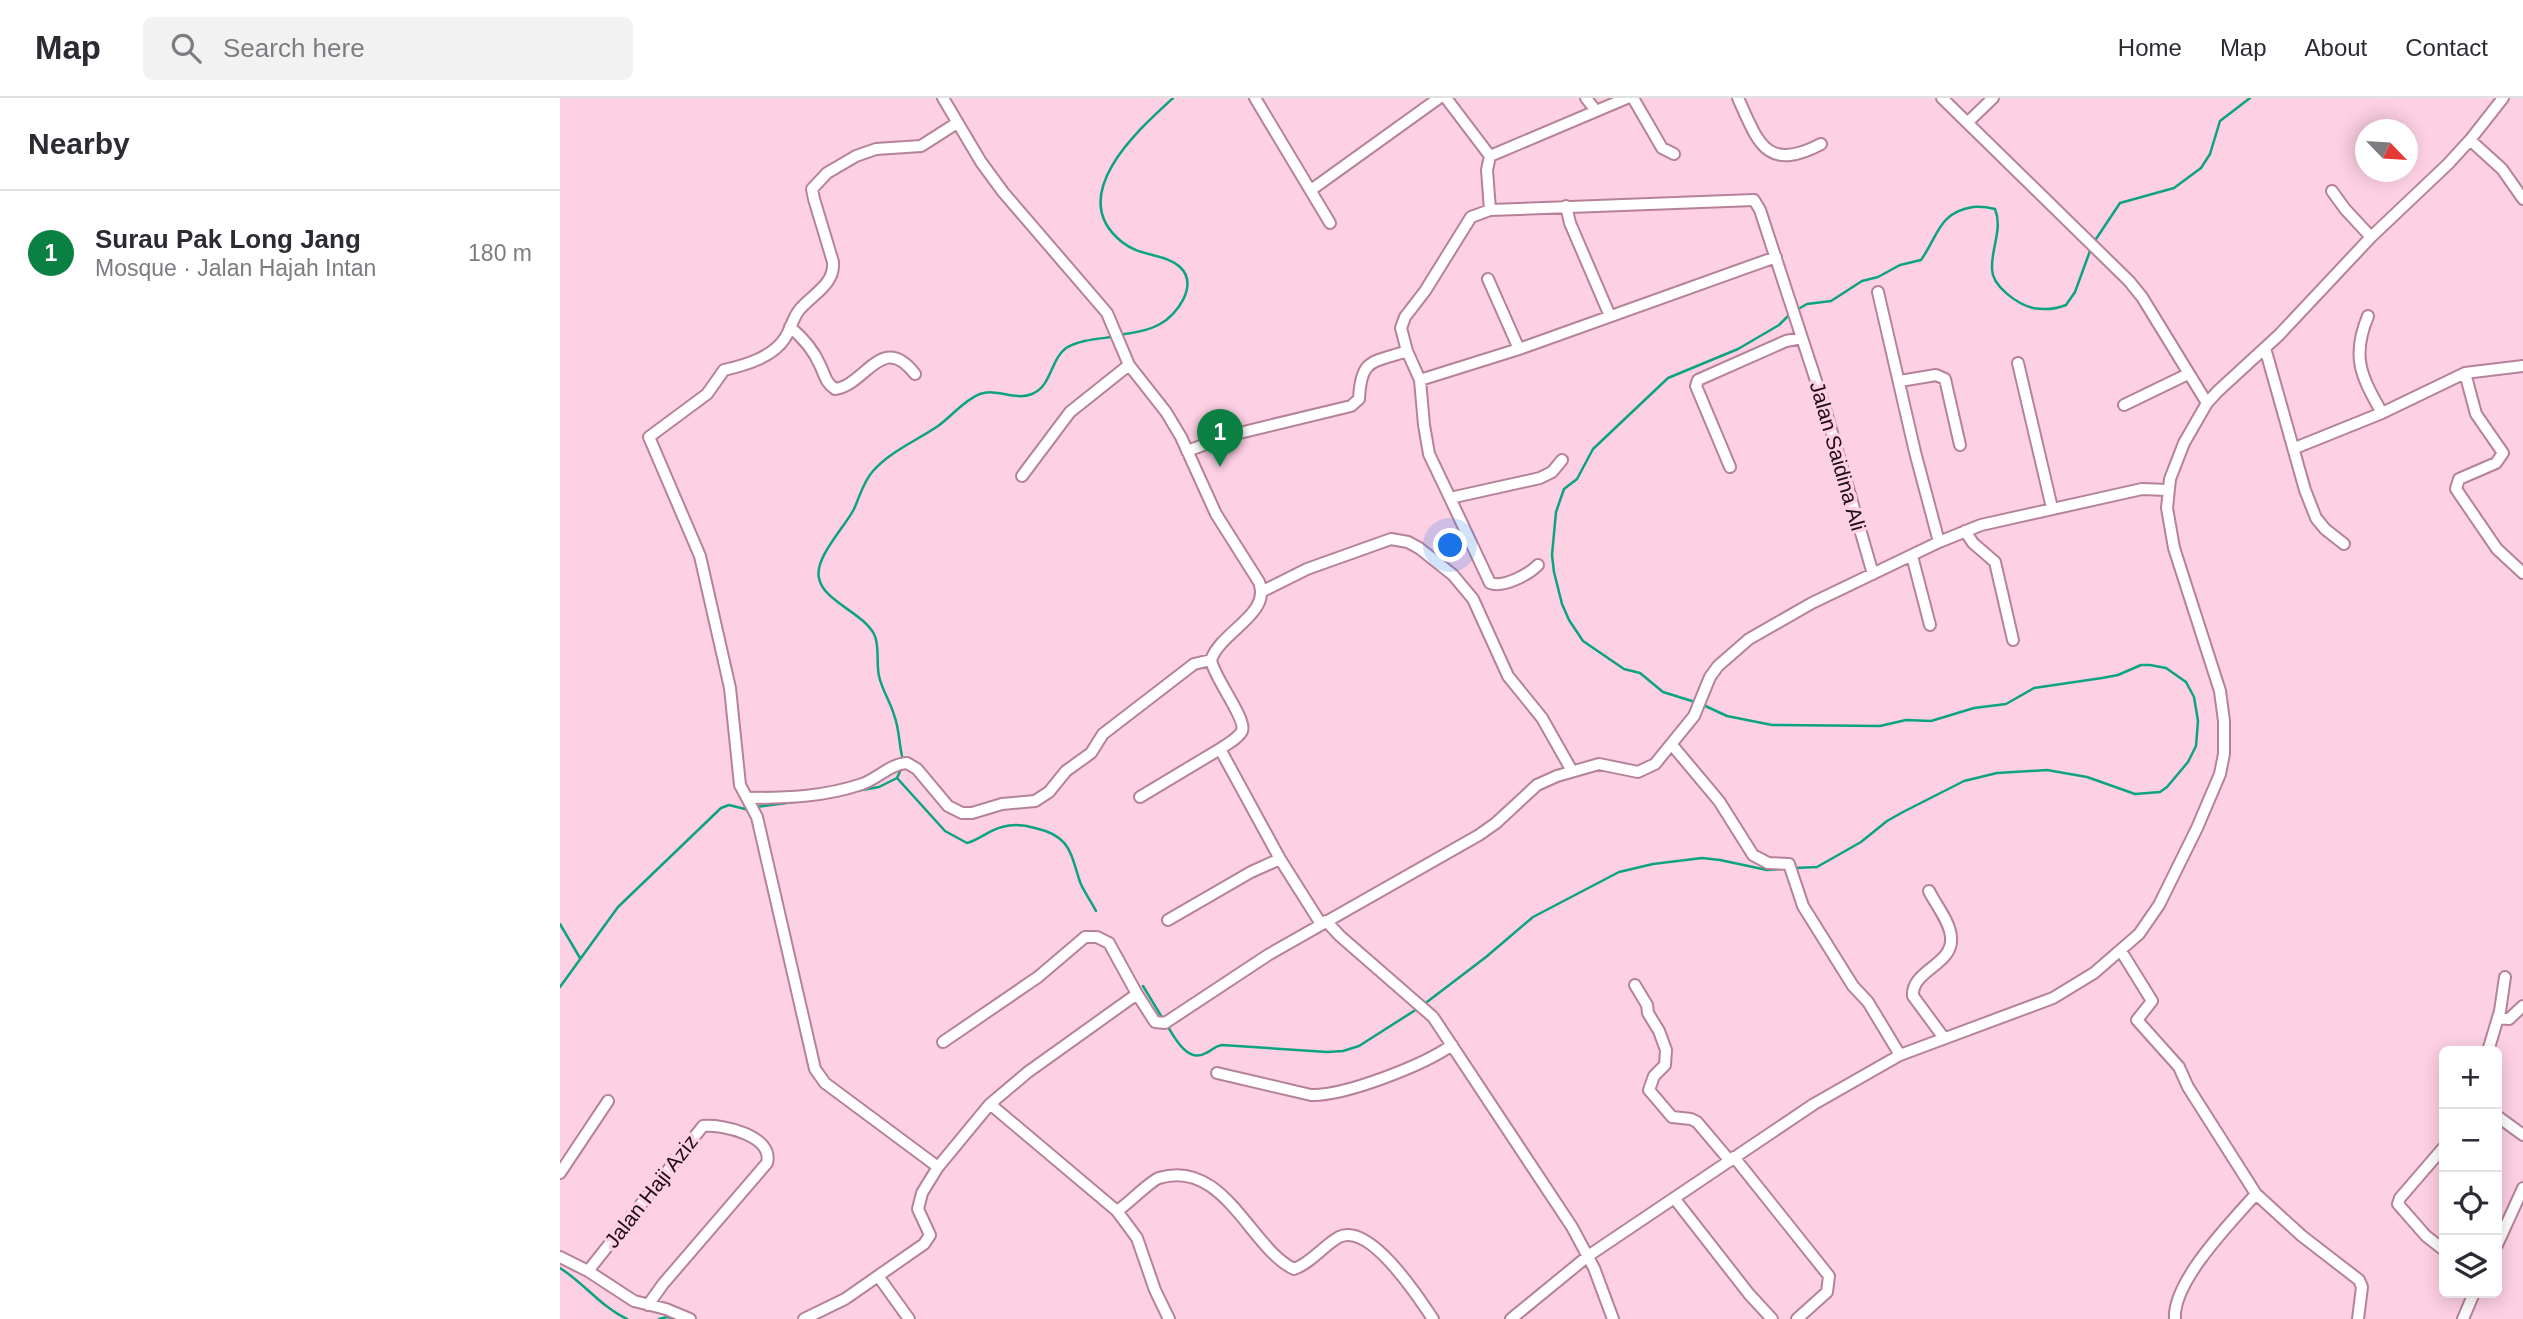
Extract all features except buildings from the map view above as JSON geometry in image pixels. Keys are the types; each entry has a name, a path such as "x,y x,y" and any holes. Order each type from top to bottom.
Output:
{"street":[{"path":"943,98 1003,192 1095,298 1115,327 1129,365 1166,412 1216,514 1263,590 1260,603 1254,612 1221,642 1211,660 1215,675 1242,722 1241,732 1237,738 1220,749 1140,797"},
{"path":"1255,98 1331,223"},
{"path":"1311,190 1439,98"},
{"path":"1446,98 1490,156 1487,170 1490,210"},
{"path":"1586,98 1595,111"},
{"path":"1490,156 1630,98 1662,148 1674,155"},
{"path":"1751,98 1739,102 1756,137 1773,154 1783,157 1821,145"},
{"path":"1942,98 2129,281 2142,297 2207,403"},
{"path":"1968,122 1993,98"},
{"path":"1511,1319 1588,1256 1814,1104 1900,1055 2053,998 2094,972 2139,934 2159,905 2217,781 2224,754 2220,691 2174,548 2167,508 2168,489 2184,443 2207,403 2235,373 2265,348 2371,237 2470,140 2503,98"},
{"path":"938,1167 818,1076 757,817 740,785 730,688 700,556 649,437 707,394 724,370 747,365 783,341 800,309 828,281 833,273 833,262 812,189 816,182 856,156 876,149 920,146 957,123"},
{"path":"2470,140 2502,169 2523,200"},
{"path":"2332,191 2344,209 2371,237"},
{"name":"Jalan Saidina Ali","path":"1566,206 1754,200 1760,210 1802,338 1873,574"},
{"path":"1538,565 1532,571 1499,584 1490,583 1429,454 1423,425 1420,380 1407,351 1401,328 1405,317 1425,291 1471,217 1490,210 1566,206 1570,223 1610,316"},
{"path":"1420,380 1519,349 1776,257"},
{"path":"1488,279 1519,349"},
{"path":"1878,292 1914,452 1939,542"},
{"path":"2368,316 2361,332 2358,359 2364,379 2382,412"},
{"path":"790,327 820,363 825,380 835,389 843,387 879,359 897,359 907,364 915,374"},
{"path":"1730,467 1696,386 1698,380 1786,341 1802,338"},
{"path":"2265,348 2305,489 2316,518 2344,544"},
{"path":"1187,451 1231,436 1351,406 1359,399 1360,376 1365,368 1381,359 1407,351"},
{"path":"2018,363 2052,508"},
{"path":"1022,476 1070,412 1129,365"},
{"path":"2295,448 2382,412 2465,373 2523,366"},
{"path":"2465,373 2476,415 2503,453 2496,463 2459,479 2456,489 2497,549 2523,573"},
{"path":"2124,405 2188,374"},
{"path":"1900,381 1936,375 1945,379 1960,445"},
{"path":"1450,498 1540,478 1552,472 1562,460"},
{"path":"943,1042 1038,976 1085,937 1097,937 1109,943 1155,1022 1165,1023 1323,922 1479,835 1537,785 1599,764 1644,771 1672,744 1700,703 1713,671 1749,639 1774,623 1939,542 1980,525 2142,489 2168,489"},
{"path":"1965,531 1973,543 1995,562 2013,640"},
{"path":"1263,590 1307,569 1391,539 1408,542 1419,548 1453,575 1473,599 1508,676 1542,718 1572,771"},
{"path":"1912,556 1930,625"},
{"path":"749,802 805,797 864,784 894,766 906,763 917,769 948,806 962,813 972,813 1002,804 1035,802 1049,792 1066,771 1091,753 1103,734 1194,664 1211,660"},
{"path":"1672,744 1720,801 1754,855 1768,863 1789,864 1804,906 1853,986 1868,1002 1900,1055"},
{"path":"1220,749 1280,859 1323,922 1433,1017 1554,1199 1588,1256 1613,1319"},
{"path":"1168,920 1251,872 1280,859"},
{"path":"1929,891 1950,930 1952,940 1945,956 1916,982 1913,996 1944,1038"},
{"path":"2121,951 2152,1001 2137,1020 2179,1067 2188,1087 2256,1194 2278,1216 2360,1280 2362,1287 2358,1319"},
{"path":"2490,1046 2498,1018 2505,977"},
{"path":"1634,985 1647,1005 1648,1013 1666,1050 1665,1065 1654,1076 1649,1090 1672,1117 1697,1122 1732,1159 1829,1276 1827,1292 1797,1319"},
{"path":"804,1319 833,1306 928,1239 929,1229 918,1205 923,1189 990,1104 1028,1072 1137,994"},
{"path":"2498,1018 2509,1019 2523,1006"},
{"path":"1217,1073 1322,1096 1370,1082 1437,1056 1452,1045"},
{"path":"560,1173 608,1101"},
{"path":"990,1104 1117,1211 1137,1238 1155,1290 1169,1319"},
{"path":"2502,1120 2523,1135"},
{"name":"Jalan Haji Aziz","path":"588,1271 703,1126 723,1128 754,1139 764,1146 769,1154 767,1163 663,1284 648,1306"},
{"path":"2439,1153 2400,1198 2398,1204 2426,1236 2439,1246"},
{"path":"1117,1211 1159,1178 1184,1175 1194,1178 1238,1210 1272,1252 1294,1269 1340,1236 1356,1237 1389,1260 1433,1319"},
{"path":"2502,1235 2523,1188"},
{"path":"2175,1319 2174,1304 2185,1284 2217,1237 2256,1194"},
{"path":"1674,1198 1749,1294 1772,1319"},
{"path":"560,1257 635,1301 690,1319"},
{"path":"878,1276 909,1319"},
{"path":"2463,1319 2472,1298"}],"waterway":[{"path":"1118,335 1145,330 1167,320 1179,307 1187,291 1185,274 1180,267 1167,259 1129,247 1122,242 1106,224 1101,205 1103,185 1126,145 1173,98"},
{"path":"2096,239 2120,203 2174,188 2201,168 2210,154 2220,121 2250,98"},
{"path":"1800,308 1807,304 1831,301 1862,281 1878,277 1900,265 1921,260 1946,220 1953,214 1973,207 1995,209 1998,224 1992,261 1993,275 2006,293 2027,306 2046,309 2066,305 2075,292 2090,251"},
{"path":"1695,702 1663,692 1640,673 1624,669 1583,641 1562,604 1554,572 1552,555 1556,512 1564,489 1577,479 1593,449 1668,378 1738,349 1779,325 1789,315"},
{"path":"902,756 896,720 879,676 876,638 861,619 835,600 822,586 819,578 821,561 854,509 864,484 880,464 938,426 974,397 993,392 1019,396 1032,394 1044,385 1057,359 1066,348 1082,342 1112,337"},
{"path":"1701,704 1727,716 1772,725 1880,726 1906,720 1931,721 1974,708 2006,704 2034,688 2118,675 2141,665 2166,668 2186,682 2194,697 2198,721 2196,746 2188,762 2160,792 2135,794 2087,777 2047,770 1997,773 1964,781 1903,812 1861,842 1817,867 1795,868"},
{"path":"856,791 879,787 897,778 902,767"},
{"path":"897,778 945,831 967,843 997,828 1010,825 1031,827 1055,835 1071,853 1082,886 1096,911"},
{"path":"756,807 794,802"},
{"path":"560,987 618,907 721,808 729,805 749,810"},
{"path":"1423,1005 1533,917 1619,872 1653,864 1702,858 1767,870 1780,869"},
{"path":"560,924 580,958"},
{"path":"1143,986 1163,1019"},
{"path":"1167,1025 1182,1048 1193,1055 1222,1045 1343,1051 1359,1046 1417,1009"},
{"path":"560,1268 609,1308 627,1319"},
{"path":"659,1319 675,1319"}],"place":[{"name":"Surau Pak Long Jang","path":"1220,467"}]}
